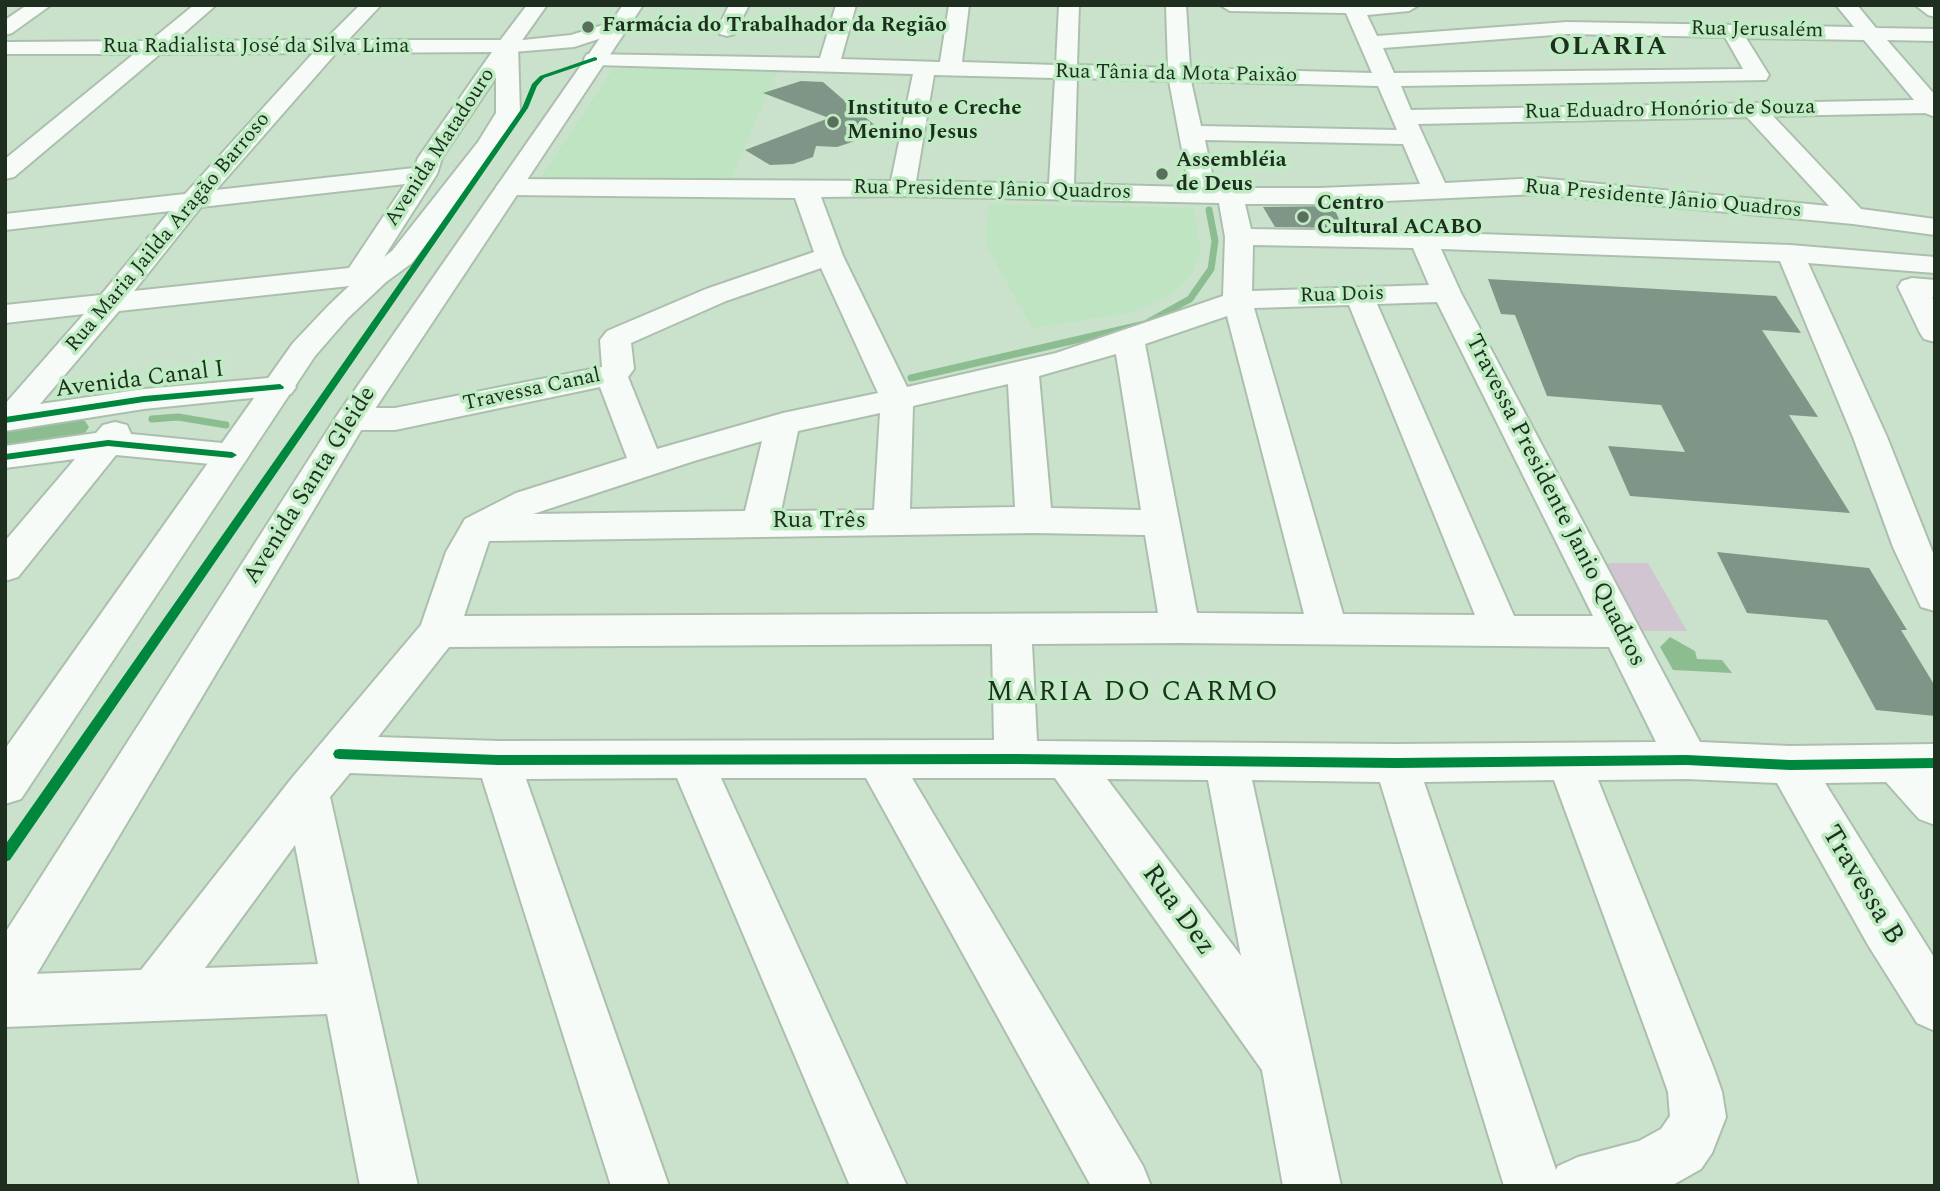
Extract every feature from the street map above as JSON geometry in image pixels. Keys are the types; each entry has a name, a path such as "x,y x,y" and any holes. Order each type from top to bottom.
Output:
{"street":[{"path":"5,29 41,5"},
{"path":"5,172 206,5"},
{"name":"Rua Maria Jailda Aragão Barroso","path":"8,419 111,301 193,200 371,5"},
{"name":"Avenida Matadouro","path":"367,276 424,174 430,158 537,5"},
{"name":"Avenida Santa Gleide","path":"5,979 352,419 616,27 634,5"},
{"path":"727,30 739,5"},
{"path":"829,64 846,5"},
{"path":"950,68 959,5"},
{"path":"1060,190 1069,5"},
{"path":"1176,5 1179,75 1192,133 1217,196 1239,237 1237,300 1328,629"},
{"path":"1230,5 1354,8 1409,5"},
{"path":"1846,5 1934,107"},
{"path":"1925,5 1935,11"},
{"path":"1354,8 1436,191"},
{"name":"Rua Tânia da Mota Paixão","path":"595,58 1387,80 1758,75 1729,24"},
{"name":"Rua Jerusalém","path":"1370,43 1532,29 1729,24 1872,34 1935,35"},
{"name":"Rua Radialista José da Silva Lima","path":"5,48 507,46 561,43 616,27"},
{"path":"5,785 304,350 367,276 402,257 488,145 508,113 507,46"},
{"path":"902,188 925,66"},
{"name":"Rua Eduadro Honório de Souza","path":"1192,133 1409,127 1752,108 1934,107"},
{"path":"1752,108 1853,216"},
{"path":"5,222 424,174"},
{"name":"Rua Presidente Jânio Quadros","path":"509,187 1060,190 1217,196 1552,187 1853,216 1935,227"},
{"path":"805,190 829,256 897,400 891,522"},
{"path":"1239,237 1423,240 1790,253 1935,265"},
{"name":"Travessa Presidente Janio Quadros","path":"1423,240 1447,293 1687,760"},
{"path":"1790,253 1870,437 1911,547 1935,597"},
{"name":"Travessa Canal","path":"352,419 395,419 611,374 617,371 615,340 618,337 716,295 829,256"},
{"path":"5,314 367,276"},
{"path":"1935,289 1912,287 1935,333"},
{"name":"Rua Dois","path":"478,528 529,502 783,424 1023,369 1129,340 1237,300 1447,293"},
{"path":"1359,295 1501,631"},
{"path":"1129,340 1180,628"},
{"path":"1023,369 1034,520"},
{"path":"611,374 647,465"},
{"name":"Avenida Canal I","path":"8,419 144,399 279,387"},
{"path":"5,567 144,399"},
{"path":"760,523 783,424"},
{"path":"5,457 108,443 232,455"},
{"name":"Rua Três","path":"478,528 1034,520 1161,523"},
{"path":"153,996 307,793 439,632 468,545 478,528"},
{"path":"439,632 1180,628 1622,632"},
{"path":"1012,630 1016,759"},
{"path":"339,754 498,760 1016,759 1396,763 1687,760 1790,765 1916,764 1935,805"},
{"path":"498,760 640,1186"},
{"path":"1568,760 1687,1069 1695,1093 1698,1117 1692,1133 1681,1149 1649,1167 1578,1186"},
{"path":"691,761 879,1186"},
{"path":"878,761 1123,1186"},
{"name":"Rua Dez","path":"1068,761 1286,1060"},
{"path":"1226,761 1312,1186"},
{"path":"1396,763 1533,1186"},
{"name":"Travessa B","path":"1790,765 1885,928 1935,1005"},
{"path":"307,793 389,1186"},
{"path":"5,1000 348,989"}],"shaded area":[{"path":"614,68 777,71 731,179 540,179"},
{"path":"988,204 1193,208 1201,250 1190,277 1168,296 1130,313 1032,328 986,245"},
{"path":"1601,563 1648,563 1687,631 1637,631"},
{"path":"1670,637 1695,651 1697,659 1722,660 1732,673 1673,670 1660,647"}],"building":[{"name":"Instituto e Creche Menino Jesus","path":"801,81 823,82 846,102 860,107 860,113 888,136 886,140 859,130 858,140 837,147 816,146 813,157 793,164 770,165 745,150 829,118 763,93"},
{"name":"Centro Cultural ACABO","path":"1333,206 1343,228 1275,227 1263,207"},
{"path":"1488,279 1776,296 1801,333 1762,330 1818,417 1789,415 1850,513 1630,496 1608,446 1685,452 1661,405 1547,396 1515,315 1501,314"},
{"path":"1717,552 1869,568 1907,630 1901,630 1935,686 1935,716 1876,710 1827,620 1747,613"}],"waterway":[{"path":"911,378 1145,324 1190,299 1211,269 1215,241 1209,210"},
{"path":"152,419 178,417 226,425"},
{"path":"5,436 75,427"}],"cycle path":[{"path":"5,856 525,108 534,85 542,77 595,59"},
{"path":"5,420 144,399 280,387"},
{"path":"5,457 108,443 232,455"},
{"path":"339,754 498,760 1016,759 1396,763 1687,760 1790,765 1935,763"}],"place":[{"name":"Farmácia do Trabalhador da Região","path":"588,27"},
{"name":"Instituto e Creche Menino Jesus","path":"833,122"},
{"name":"Assembléia de Deus","path":"1162,174"},
{"name":"Centro Cultural ACABO","path":"1303,217"}],"district":[{"name":"OLARIA","path":"1609,49"},
{"name":"MARIA DO CARMO","path":"1133,695"}]}
